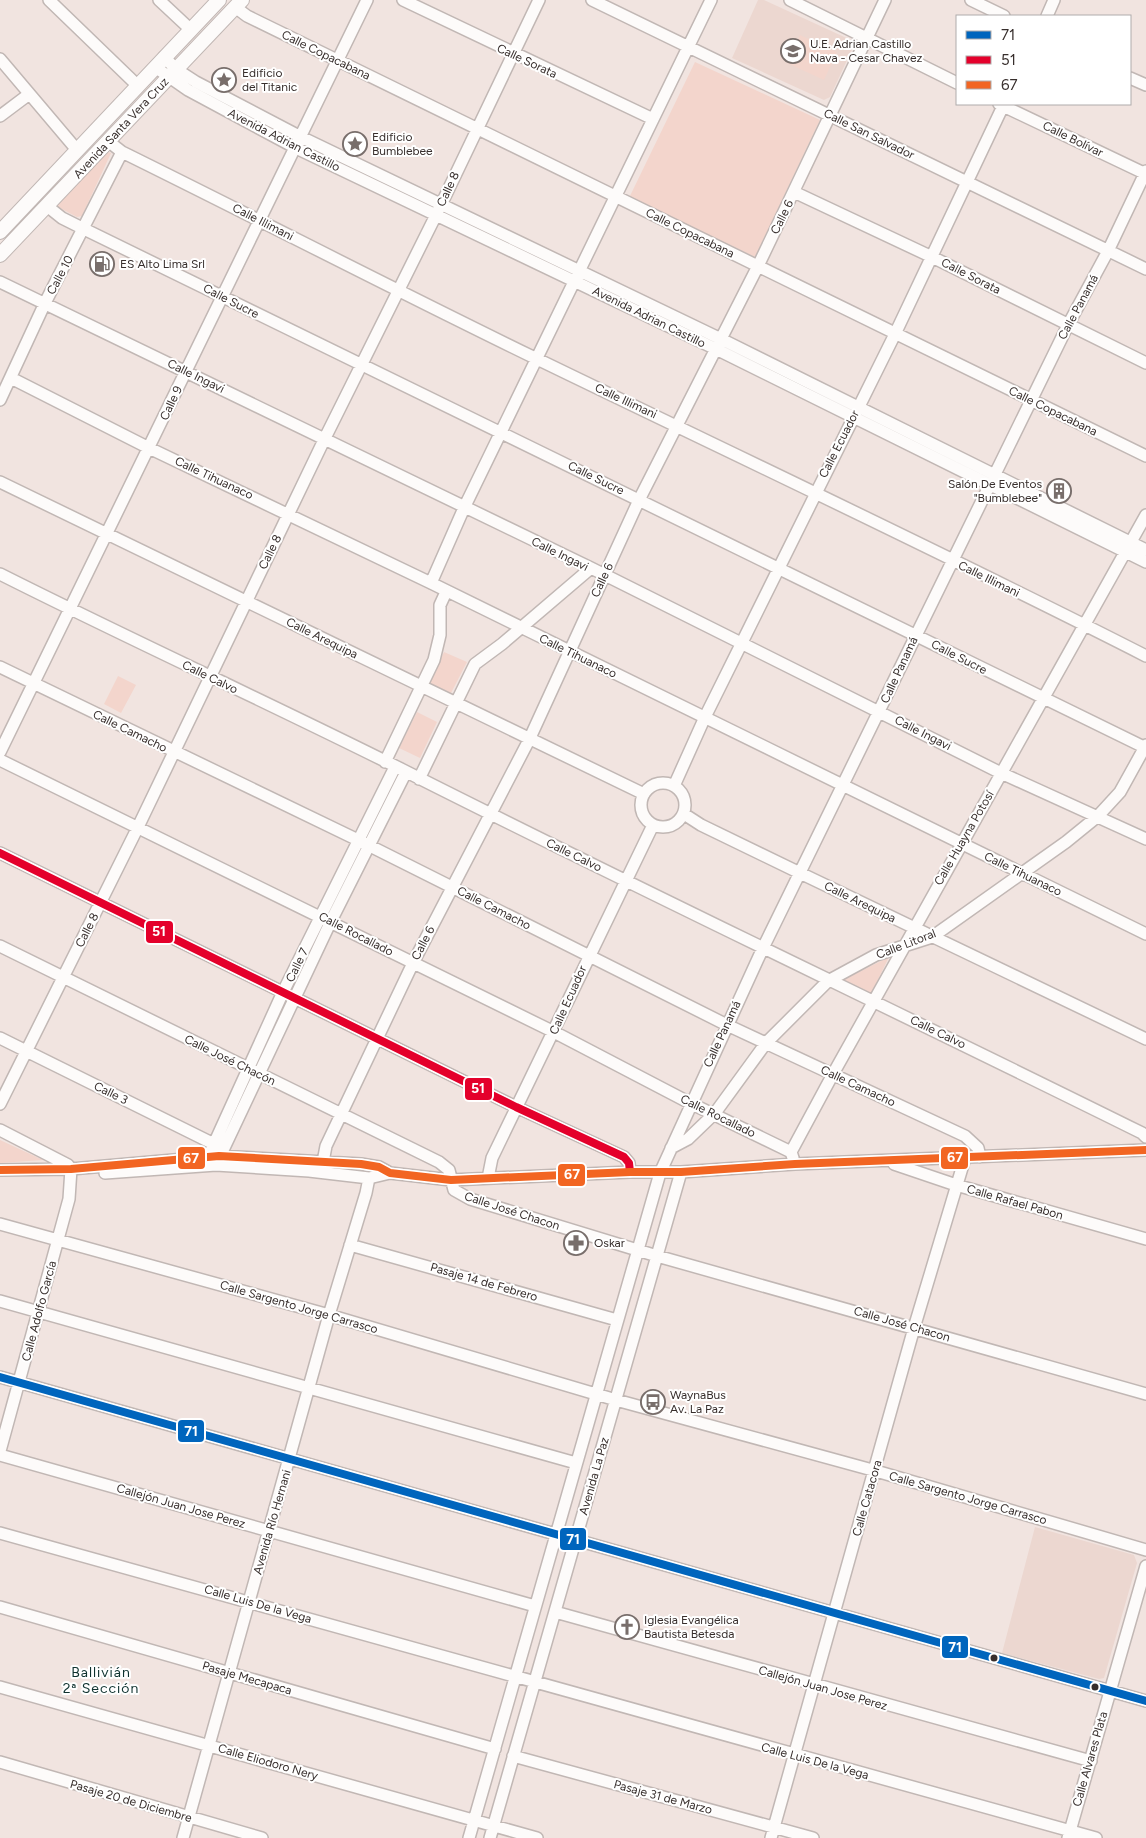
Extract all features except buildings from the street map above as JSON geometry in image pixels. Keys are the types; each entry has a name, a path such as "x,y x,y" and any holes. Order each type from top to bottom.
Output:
{"main road":[{"name":"Avenida Santa Vera Cruz","path":"0,232 219,0"},
{"name":"Avenida Santa Vera Cruz","path":"0,255 238,4"}],"street":[{"path":"49,0 137,85"},
{"path":"158,0 190,30"},
{"name":"Calle 9","path":"0,752 367,0"},
{"name":"Calle Sorata","path":"403,0 653,119"},
{"name":"Calle 8","path":"0,1104 102,902 288,514 539,0"},
{"name":"Calle San Salvador","path":"592,0 1146,269"},
{"path":"430,582 576,276 616,198 711,0"},
{"path":"790,0 956,82"},
{"name":"Calle 6","path":"323,1162 326,1146 412,963 529,740 676,424 758,266 885,0"},
{"path":"971,0 1002,15"},
{"path":"1047,15 1054,0"},
{"name":"Calle Copacabana","path":"238,4 247,16 1146,456"},
{"path":"0,59 28,95 77,150"},
{"name":"Avenida Adrian Castillo","path":"159,62 188,90 296,148 438,210 719,344 1128,547 1146,562"},
{"name":"Avenida Adrian Castillo","path":"172,73 196,82 438,210"},
{"path":"1131,78 1146,86"},
{"path":"0,116 28,95"},
{"name":"Calle Ecuador","path":"674,786 705,717 968,181 1002,105"},
{"name":"Calle Bolívar","path":"1004,105 1146,173"},
{"name":"Calle Illimani","path":"108,141 122,152 261,220 397,290 676,424 814,494 1146,656"},
{"name":"Calle 10","path":"0,400 45,303 122,152"},
{"name":"Calle Panamá","path":"660,1173 690,1103 762,950 1068,325 1108,251 1146,173"},
{"name":"Calle Sorata","path":"794,192 930,256 1146,363"},
{"name":"Calle Sucre","path":"47,206 62,218 360,366 501,432 1146,747"},
{"name":"Calle Ingavi","path":"0,282 591,568 1001,773 1146,839"},
{"name":"Calle Tihuanaco","path":"11,378 149,448 430,582 446,592 1146,934"},
{"name":"Calle Arequipa","path":"0,482 529,740 644,794"},
{"name":"Calle Huayna Potosí","path":"791,1152 960,843 1146,514"},
{"name":"Avenida Adrian Castillo","path":"1128,547 1146,550"},
{"path":"419,778 475,664 591,568"},
{"name":"Calle Calvo","path":"0,574 70,610 210,676 490,813 762,950 875,1001 1145,1132"},
{"name":"Calle 7","path":"213,1156 259,1075 296,998 326,919 438,647 440,605 446,592"},
{"name":"Calle Camacho","path":"0,667 358,840 727,1025 965,1136 978,1148 980,1157"},
{"name":"Calle Litoral","path":"671,1148 688,1139 715,1114 766,1043 828,980 876,955 932,937 1022,873 1098,816 1120,792 1146,747"},
{"name":"Calle Rocallado","path":"0,760 326,919 791,1152"},
{"name":"Calle 7","path":"213,1156 247,1069 283,992 370,846 406,772"},
{"path":"665,783 674,786 681,792 685,800 684,814 679,821 671,826 662,827 654,825 643,813 641,805 644,794 655,784 665,783"},
{"name":"Calle Arequipa","path":"684,814 701,825 1146,1039"},
{"name":"Calle Ecuador","path":"488,1178 492,1158 554,1032 588,956 654,825"},
{"path":"0,853 516,1107 624,1157 629,1163 630,1172"},
{"name":"Calle José Chacón","path":"0,946 439,1162 449,1170 451,1180"},
{"name":"Calle 3","path":"0,1038 213,1156"},
{"path":"0,1130 68,1165 71,1172"},
{"path":"0,1177 71,1172 213,1156 372,1165 390,1173 451,1180 630,1172 660,1173 795,1164 885,1162 1146,1150"},
{"path":"791,1152 795,1164"},
{"path":"213,1156 369,1178 390,1173"},
{"name":"Calle Catacora","path":"773,1833 834,1612 876,1471 914,1328 965,1158"},
{"name":"Calle Rafael Pabon","path":"885,1162 956,1185 1146,1239"},
{"path":"0,1170 71,1172"},
{"name":"Calle Adolfo García","path":"0,1453 69,1199 71,1172"},
{"name":"Avenida La Paz","path":"490,1838 681,1172"},
{"name":"Avenida La Paz","path":"469,1838 660,1173"},
{"name":"Avenida Río Hernani","path":"183,1838 369,1178"},
{"name":"Calle José Chacon","path":"451,1180 454,1190 470,1199 657,1256 1146,1394"},
{"name":"Calle Sargento Jorge Carrasco","path":"0,1224 58,1242 329,1315 616,1400 876,1471 1146,1550"},
{"name":"Pasaje 14 de Febrero","path":"350,1245 617,1320"},
{"path":"0,1301 310,1387 576,1464"},
{"path":"0,1377 1146,1701"},
{"name":"Callejón Juan Jose Perez","path":"0,1453 535,1606"},
{"name":"Calle Luis De la Vega","path":"0,1533 795,1755 1069,1834 1096,1838"},
{"name":"Calle Alvares Plata","path":"1069,1834 1146,1566"},
{"name":"Pasaje Mecapaca","path":"0,1607 495,1749"},
{"name":"Callejón Juan Jose Perez","path":"555,1612 1091,1761"},
{"name":"Calle Eliodoro Nery","path":"0,1686 537,1838"},
{"name":"Pasaje 31 de Marzo","path":"513,1756 773,1833 813,1838"},
{"name":"Pasaje 20 de Diciembre","path":"0,1762 262,1838"}],"shaded area":[{"name":"U.E. Adrian Castillo Nava - Cesar Chavez","path":"758,0 764,0 853,41 854,45 830,97 824,100 732,58"},
{"path":"800,35 837,52 824,80 787,63"},
{"path":"695,62 820,120 755,257 629,198"},
{"path":"107,152 111,153 82,216 77,217 58,207 57,203"},
{"path":"444,652 467,662 451,693 429,683"},
{"path":"118,676 136,685 121,713 104,704"},
{"path":"417,712 437,722 420,758 399,748"},
{"path":"889,957 871,994 841,981"},
{"path":"0,1140 43,1160 0,1163"},
{"path":"1035,1527 1134,1555 1137,1563 1104,1678 1099,1679 1002,1653"}],"transit line":[{"name":"51","path":"0,853 516,1107 624,1157 629,1163 630,1172"},
{"name":"67","path":"0,1170 71,1169 219,1156 361,1164 379,1167 390,1173 451,1180 630,1172 681,1172 795,1164 1146,1150"},
{"name":"71","path":"0,1377 1146,1701"}],"place":[{"name":"U.E. Adrian Castillo Nava - Cesar Chavez","path":"793,51"},
{"name":"Edificio del Titanic","path":"224,80"},
{"name":"Edificio Bumblebee","path":"355,144"},
{"name":"ES Alto Lima Srl","path":"102,264"},
{"name":"Salón De Eventos \"Bumblebee\"","path":"1059,491"},
{"name":"Oskar","path":"576,1243"},
{"name":"WaynaBus Av. La Paz","path":"653,1402"},
{"name":"Iglesia Evangélica Bautista Betesda","path":"627,1627"}],"district":[{"name":"Ballivián 2ª Sección","path":"101,1680"}]}
